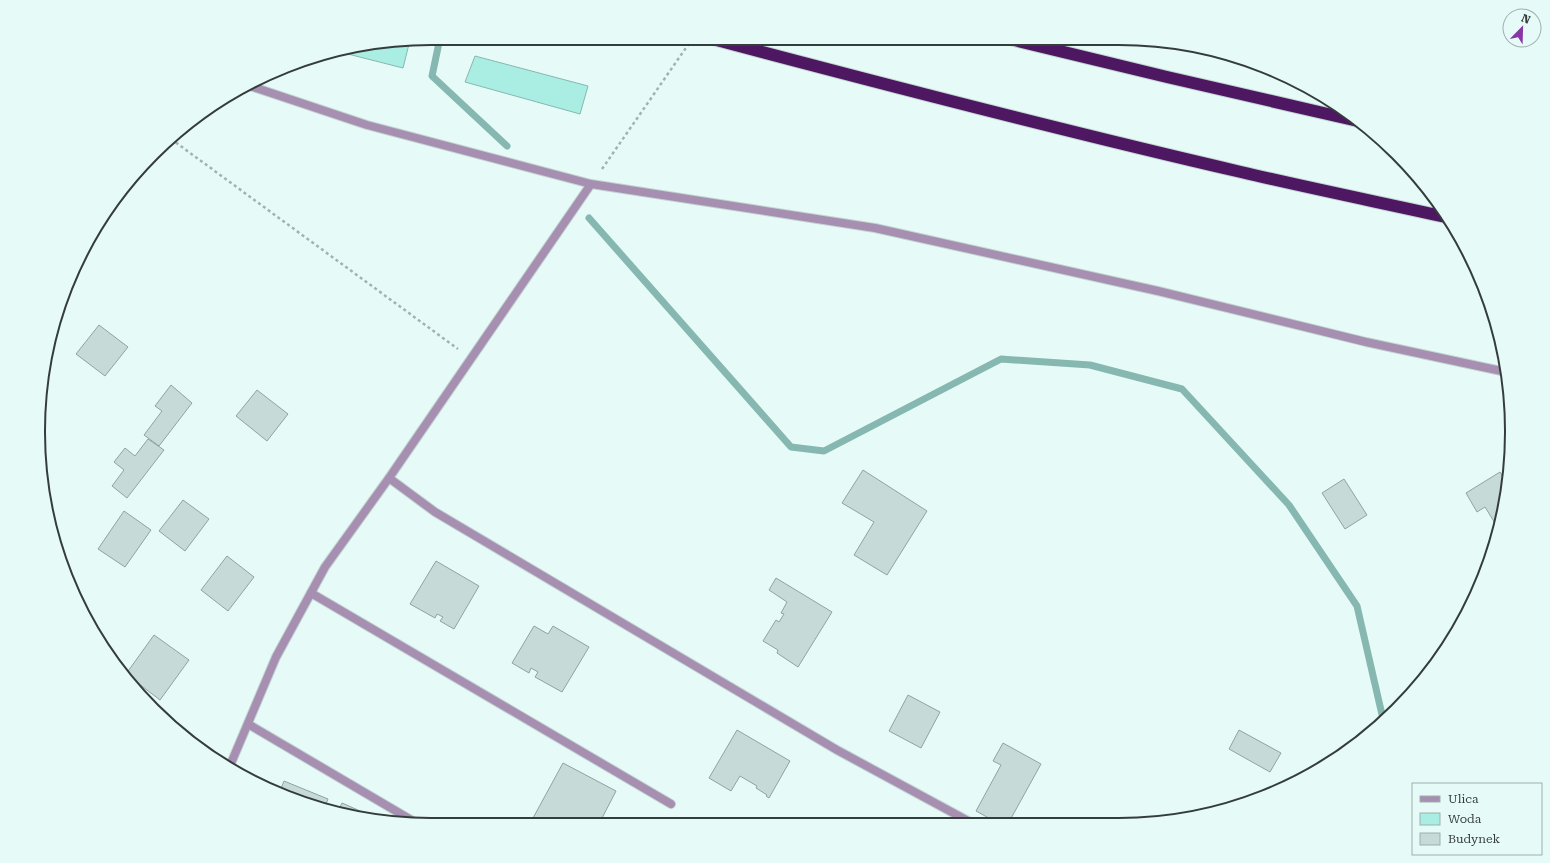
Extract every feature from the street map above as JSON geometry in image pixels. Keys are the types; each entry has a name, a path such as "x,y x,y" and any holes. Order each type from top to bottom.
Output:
{"highway":[{"path":"735,45 1073,132 1242,172 1439,215"},
{"path":"1035,45 1344,118"}],"street":[{"path":"256,88 367,125 591,184 875,228 1158,291 1366,342 1500,371"},
{"path":"232,762 276,657 325,567 389,478 591,184"},
{"path":"389,478 436,512 837,750 963,818"},
{"path":"311,593 671,804"},
{"path":"248,724 406,817"}],"path":[{"path":"591,184 688,45"},
{"path":"176,142 472,358"}],"water":[{"path":"409,46 403,68 348,54 381,48"},
{"path":"475,56 588,86 580,114 465,82"}],"building":[{"path":"99,325 128,347 105,376 76,354"},
{"path":"171,385 192,403 159,446 144,435 162,411 155,406"},
{"path":"257,390 288,414 267,441 236,416"},
{"path":"148,439 164,450 127,498 112,486 124,470 114,462 125,448 135,456"},
{"path":"863,470 927,511 887,575 854,555 874,522 842,503"},
{"path":"1500,472 1502,476 1502,482 1494,522 1485,507 1477,512 1466,493"},
{"path":"1344,479 1367,515 1345,529 1322,493"},
{"path":"183,500 209,519 185,551 159,531"},
{"path":"124,511 151,530 125,567 98,549"},
{"path":"227,556 254,577 228,611 201,590"},
{"path":"436,561 479,586 454,629 440,621 443,617 437,614 435,618 410,604"},
{"path":"776,578 832,612 798,667 777,653 778,650 763,641 776,620 779,622 784,614 781,613 787,602 769,590"},
{"path":"534,626 548,634 553,626 589,647 562,692 535,677 538,672 531,668 529,673 512,663"},
{"path":"154,635 189,660 160,700 140,685 128,671"},
{"path":"908,695 940,712 921,748 889,731"},
{"path":"737,730 790,761 769,798 756,788 757,786 740,776 731,791 709,778"},
{"path":"1239,730 1281,753 1270,772 1229,749"},
{"path":"1003,743 1041,764 1011,818 989,818 976,811 1001,765 993,761"},
{"path":"563,763 616,791 602,818 533,818"},
{"path":"284,781 328,799 326,803 281,788"},
{"path":"342,803 363,812 356,811 340,807"}],"waterway":[{"path":"439,45 432,76 507,146"},
{"path":"589,218 791,447 824,451 1001,359 1090,365 1182,389 1289,505 1357,606 1382,714"}]}
